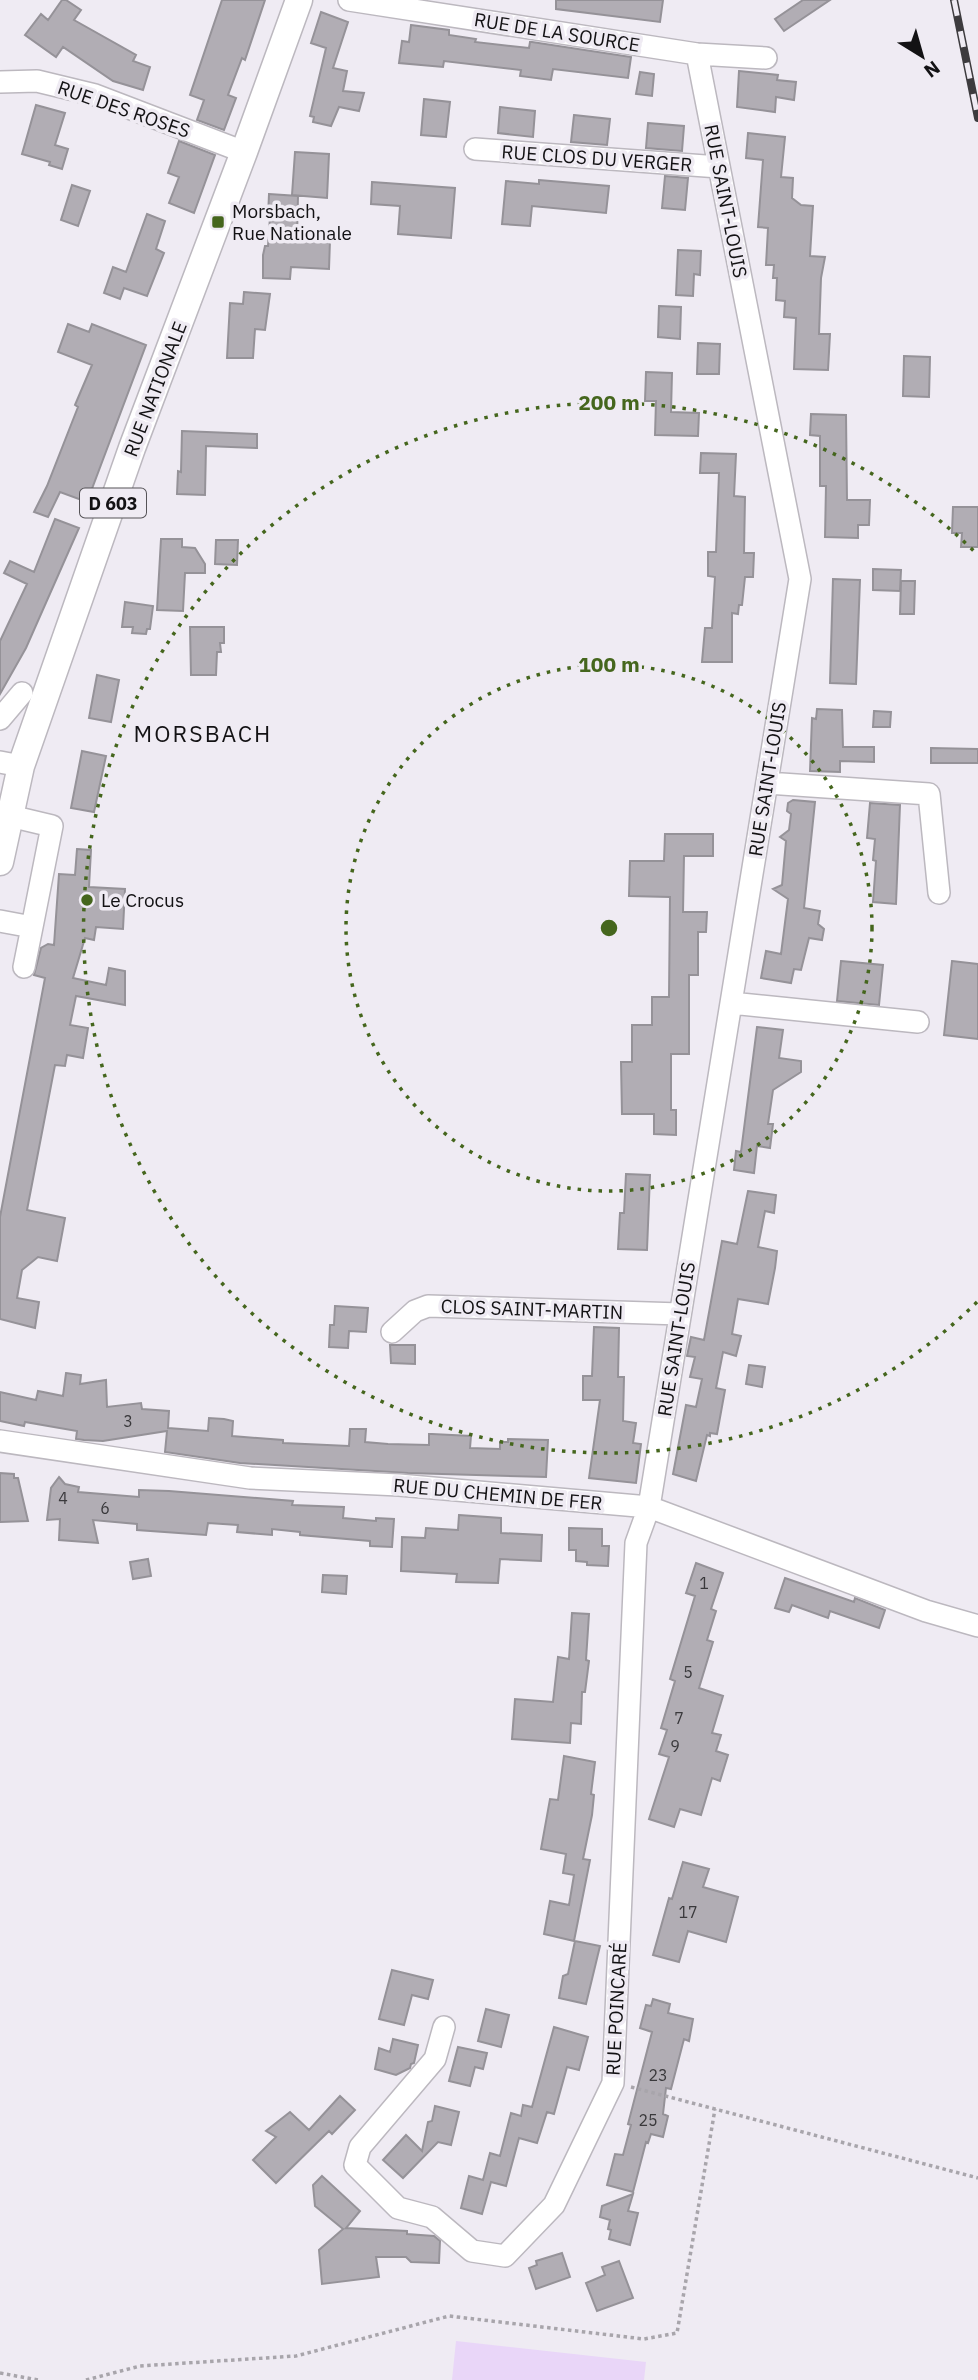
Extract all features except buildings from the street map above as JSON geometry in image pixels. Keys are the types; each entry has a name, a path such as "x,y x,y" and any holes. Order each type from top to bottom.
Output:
{"main road":[{"name":"RUE NATIONALE","path":"0,862 10,816 11,764 244,152 299,0"}],"street":[{"name":"RUE DE LA SOURCE","path":"349,0 449,8 698,54 766,58"},
{"name":"RUE SAINT-LOUIS","path":"649,1507 800,579 698,54"},
{"name":"RUE DES ROSES","path":"0,82 37,80 95,95 244,152"},
{"name":"RUE CLOS DU VERGER","path":"475,149 719,167"},
{"path":"0,719 22,693"},
{"path":"767,783 929,794 939,893"},
{"path":"10,816 52,827 24,967"},
{"path":"0,921 32,927"},
{"path":"731,1003 918,1022"},
{"name":"CLOS SAINT-MARTIN","path":"392,1332 415,1311 428,1306 680,1314"},
{"name":"RUE DU CHEMIN DE FER","path":"0,1441 250,1478 399,1485 649,1507 926,1611 978,1626"},
{"name":"RUE POINCARÉ","path":"444,2027 435,2059 360,2147 355,2165 398,2208 432,2217 472,2251 505,2256 555,2205 613,2083 636,1543 649,1507"}],"path":[{"path":"613,2083 978,2178"},
{"path":"86,2380 140,2366 296,2356 449,2316 644,2339 677,2333 715,2109"},
{"path":"0,2374 38,2380"}],"shaded area":[{"path":"456,2341 646,2362 644,2380 452,2380"}],"railway":[{"path":"954,0 978,118"}],"place":[{"name":"Morsbach, Rue Nationale","path":"218,222"},
{"name":"Le Crocus","path":"87,900"}],"district":[{"name":"MORSBACH","path":"203,733"}]}
